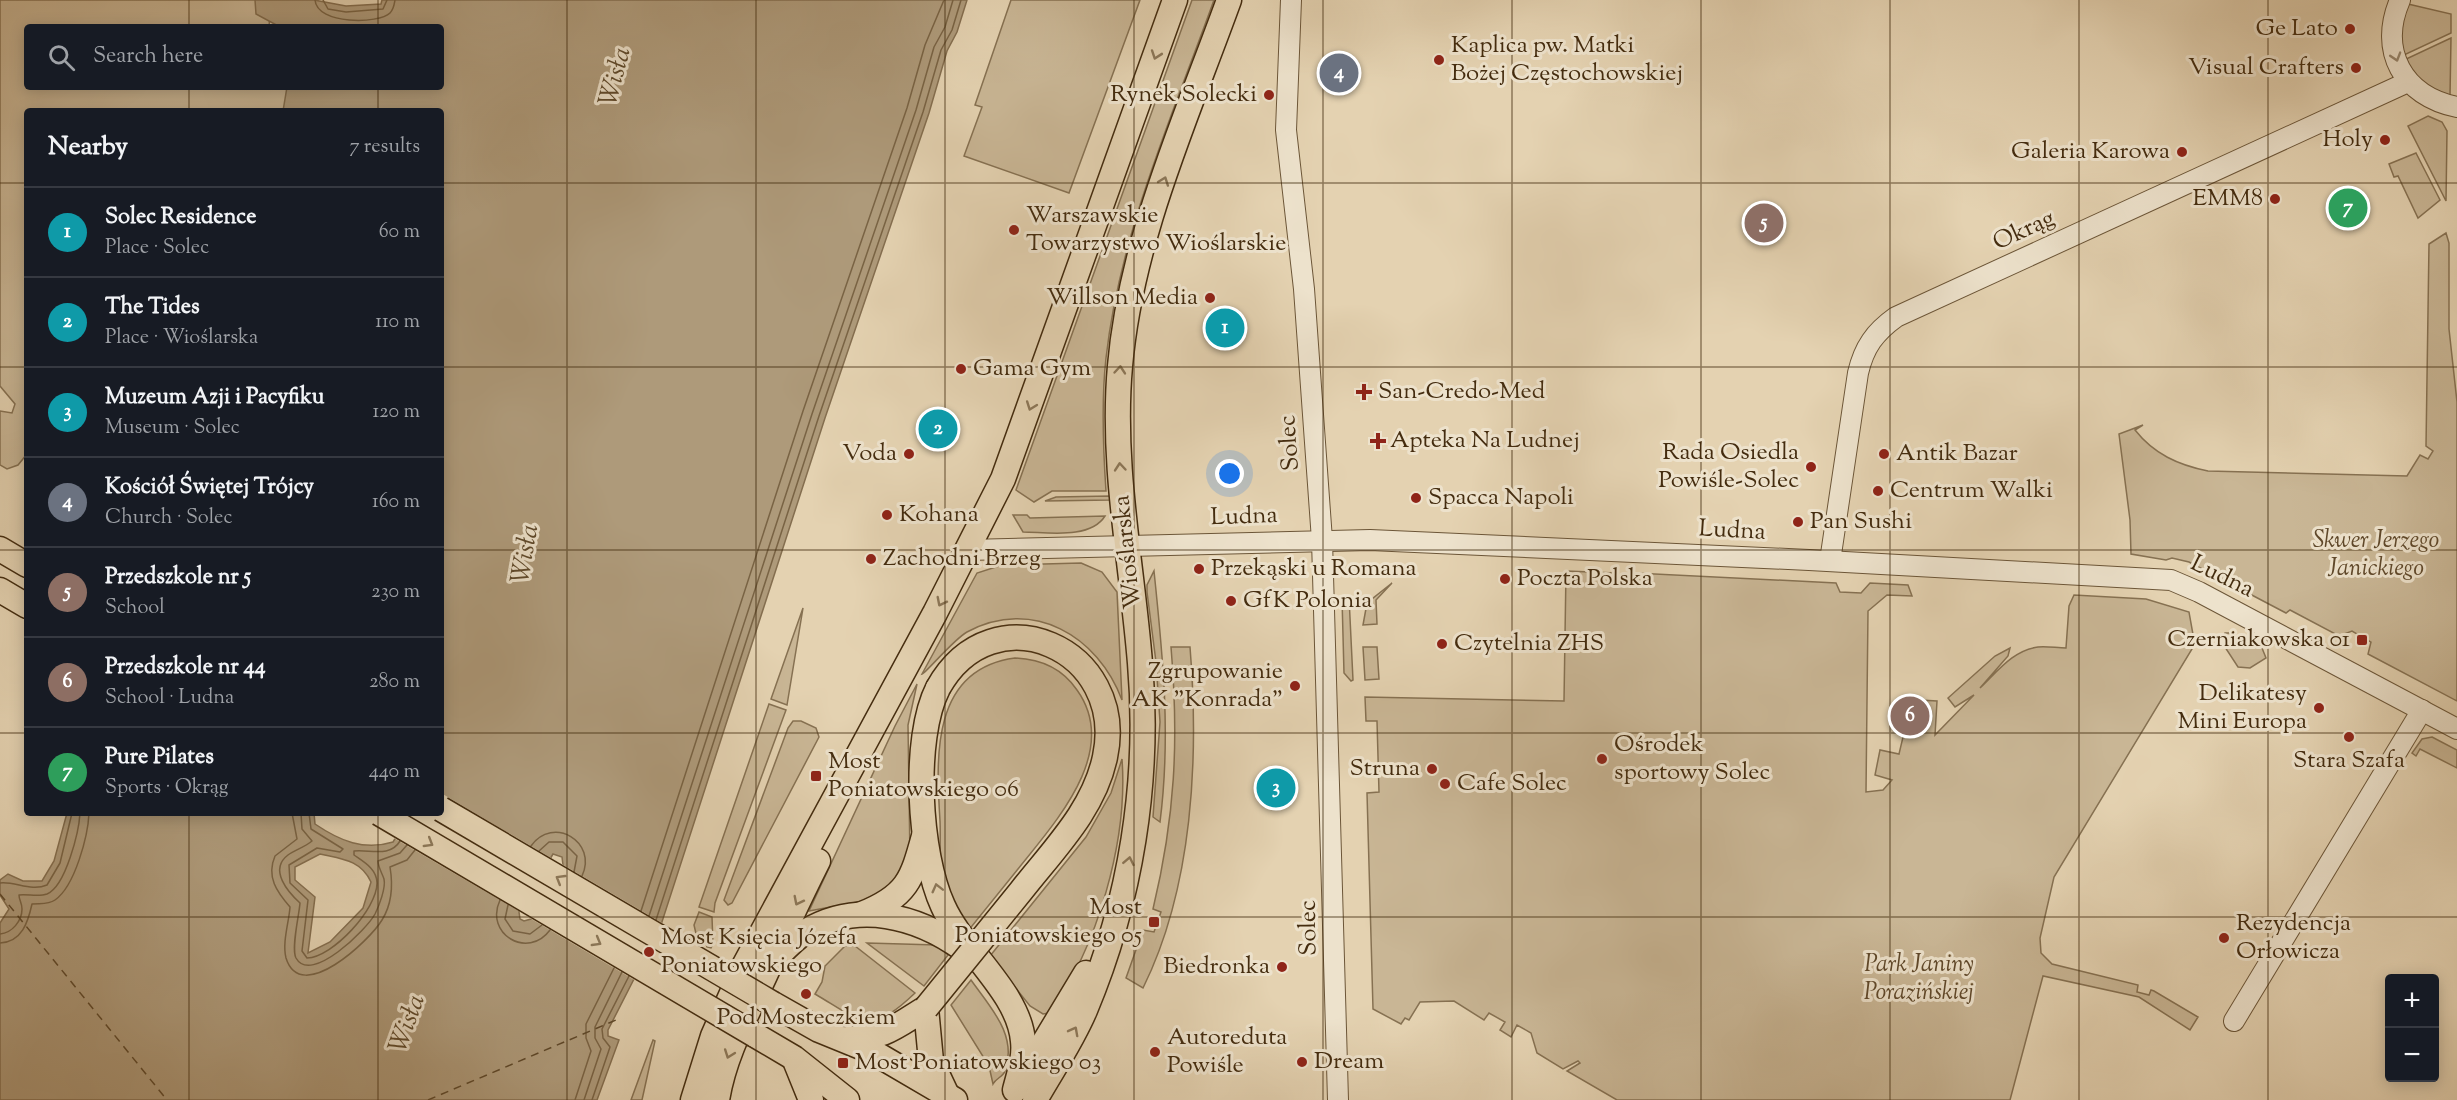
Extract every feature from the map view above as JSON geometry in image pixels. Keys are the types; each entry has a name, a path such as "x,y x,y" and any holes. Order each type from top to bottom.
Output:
{"main road":[{"path":"693,1100 704,1060 728,1001 821,821 882,714 968,550 1013,453 1175,0"},
{"name":"Wioślarska","path":"1020,1097 1116,918 1134,840 1143,722 1140,659 1119,451 1118,407 1121,354 1131,289 1149,221 1229,0"},
{"path":"0,549 24,563"},
{"path":"0,590 24,604"},
{"path":"840,1039 872,1038 881,1035 926,1008 1080,815 1101,770 1108,737 1106,708 1095,681 1071,655 1043,642 1017,638 985,645 960,661 938,688 929,715 921,762 925,832 942,905 975,957 1013,1008 1021,1027 1020,1097"},
{"path":"717,1100 724,1068 741,1023 771,962 782,932 866,765 882,714"},
{"path":"444,811 773,1004 840,1039 873,1052 951,1097"},
{"path":"384,816 794,1058 847,1100"},
{"path":"771,962 806,931 825,922 860,915 884,904 904,889 912,878 925,832"},
{"path":"860,915 897,918 924,924 939,931 975,957"},
{"path":"926,1008 931,1061 951,1097"},
{"path":"794,1058 812,1100"}],"street":[{"name":"Solec","path":"1291,0 1286,130 1304,289 1322,540 1338,1100"},
{"path":"2400,0 2392,22 2396,61 2408,82 2434,100 2457,107"},
{"name":"Okrąg","path":"1830,561 1858,373 1868,345 1882,327 1896,317 2408,82"},
{"name":"Ludna","path":"968,550 1322,540 1830,561 2171,580 2199,592 2457,729"},
{"path":"2234,1021 2422,710"}],"green space":[{"path":"0,0 271,0 269,24 24,24 24,90 292,90 291,108 24,108 24,458 18,465 7,469 0,465 0,411 12,413 15,404 0,386"},
{"path":"1011,0 1140,0 1069,193 964,156 982,107 975,105"},
{"path":"1192,0 1214,0 1135,221 1113,312 1103,391 1106,491 1052,491 1034,502 1016,490"},
{"path":"2408,4 2451,14 2451,33 2402,56 2399,34"},
{"path":"2451,38 2450,96 2422,84 2404,60"},
{"path":"2428,116 2442,122 2447,131 2446,201 2408,126"},
{"path":"2416,153 2440,200 2418,218 2398,176 2394,177 2389,164"},
{"name":"Skwer Jerzego Janickiego","path":"2446,233 2449,243 2449,329 2457,402 2457,701 2368,654 2371,642 2352,631 2339,636 2290,610 2286,613 2189,562 2131,554 2130,520 2119,434 2143,425 2135,430 2150,446 2177,462 2208,471 2407,476 2420,455 2428,459 2433,451 2426,446 2429,244"},
{"path":"1110,496 1110,500 1045,501 1056,497"},
{"path":"1013,515 1027,515 1030,518 1105,516 1089,529 1079,532 1055,533 1023,532"},
{"path":"1081,563 1102,572 1117,592 1122,700 1111,677 1097,657 1080,641 1060,629 1039,621 1016,619 992,622 967,632 922,674 977,573 1002,565"},
{"path":"1154,571 1163,666 1165,727 1160,822 1153,817 1160,722 1156,662 1147,592 1147,585"},
{"name":"Park Janiny Porazińskiej","path":"1566,571 1615,573 1614,581 1634,582 1635,573 1836,583 1840,592 1861,593 1870,583 1908,585 1912,596 1887,595 1868,611 1866,792 1883,790 1892,780 1875,775 1880,750 1899,754 1903,737 1911,727 1900,708 1901,699 1937,701 1935,735 1974,695 1955,707 1948,698 1995,656 2010,648 2008,656 1980,688 2021,652 2038,647 2066,648 2069,606 2074,595 2146,599 2189,612 2194,640 2192,649 2054,877 2040,938 2041,953 2052,964 2138,985 2137,992 2149,995 2151,990 2154,991 2198,1017 2190,1030 2139,997 2043,976 2010,1100 1617,1100 1567,1071 1580,1063 1578,1061 1563,1069 1537,1053 1531,1033 1517,1025 1511,1037 1500,1030 1505,1022 1489,1013 1484,1020 1454,1001 1420,1002 1409,1020 1405,1018 1401,1024 1373,1009 1367,793 1379,792 1377,721 1366,721 1365,697 1564,701"},
{"path":"1392,583 1376,600 1377,624 1363,625 1367,603"},
{"path":"1349,597 1353,680 1351,681 1344,673 1342,598"},
{"path":"803,608 787,705 771,699"},
{"path":"2225,633 2231,633 2262,648 2266,658 2250,668 2238,667 2221,641"},
{"path":"1171,647 1190,647 1193,733 1189,821 1173,908 1160,949 1143,988 1126,978 1143,930 1154,932 1161,912 1153,909 1166,843 1173,779 1175,715"},
{"path":"1363,647 1377,647 1379,679 1365,680"},
{"path":"1015,658 1034,660 1058,670 1077,690 1088,713 1092,736 1088,760 1067,805 968,931 947,892 941,871 938,770 944,720 953,698 967,679 987,666"},
{"path":"917,684 908,725 910,859 903,878 879,898 809,911 895,726"},
{"path":"769,704 786,710 715,903 714,912 699,907"},
{"path":"793,721 801,721 816,728 819,737 732,903 728,905 724,900 788,728"},
{"path":"2432,737 2457,750 2457,768 2420,749 2416,756 2412,753 2422,739"},
{"path":"1122,759 1123,790 1120,823 1106,892 1082,957 1049,1013 1043,1014 1030,1006 990,956 1086,837 1111,793"},
{"path":"699,912 712,917 713,944 711,948 707,947 704,937 697,938 694,925"},
{"path":"867,943 937,945 948,955 924,986"},
{"path":"845,946 855,946 915,993 886,1016 875,1020 855,1017 815,994 822,982 825,966"},
{"path":"971,980 994,1011 1008,1045 1005,1071 993,1084 989,1066 951,1005"},
{"path":"653,1040 655,1041 642,1100 631,1100"}],"water":[{"name":"Wisła","path":"255,0 314,0 346,6 381,4 382,0 967,0 957,32 947,51 929,113 825,418 660,928 608,1030 608,1036 619,1040 597,1100 0,1100 0,923 9,909 0,895 0,880 8,874 23,881 42,881 54,861 66,816 314,816 315,824 343,840 362,845 382,845 393,842 401,829 434,816 444,816 444,108 284,108 286,90 444,90 444,24 274,24 256,14","holes":["320,854 343,859 362,869 371,882 363,908 330,942 308,953 315,897 295,880 295,867","553,854 562,857 563,865 531,919 524,921 520,919 519,912"]}],"pier":[{"path":"444,795 553,859 522,913 392,837 401,816 444,816"},
{"path":"560,863 664,924 636,981 528,917"}],"ferry route":[{"path":"0,894 167,1100"},
{"path":"428,1100 616,1020"}],"place":[{"name":"Ge Lato","path":"2350,29"},
{"name":"Kaplica pw. Matki Bożej Częstochowskiej","path":"1439,60"},
{"name":"Visual Crafters","path":"2356,68"},
{"name":"Kościół Świętej Trójcy","path":"1339,73"},
{"name":"Rynek Solecki","path":"1269,95"},
{"name":"Holy","path":"2385,140"},
{"name":"Galeria Karowa","path":"2182,152"},
{"name":"EMM8","path":"2275,199"},
{"name":"Pure Pilates","path":"2348,208"},
{"name":"Przedszkole nr 5","path":"1764,223"},
{"name":"Warszawskie Towarzystwo Wioślarskie","path":"1014,230"},
{"name":"Willson Media","path":"1210,298"},
{"name":"Solec Residence","path":"1225,328"},
{"name":"Gama Gym","path":"961,369"},
{"name":"San-Credo-Med","path":"1364,392"},
{"name":"The Tides","path":"938,429"},
{"name":"Apteka Na Ludnej","path":"1378,441"},
{"name":"Voda","path":"909,454"},
{"name":"Antik Bazar","path":"1884,454"},
{"name":"Rada Osiedla Powiśle-Solec","path":"1811,467"},
{"name":"Centrum Walki","path":"1878,491"},
{"name":"Spacca Napoli","path":"1416,498"},
{"name":"Kohana","path":"887,515"},
{"name":"Pan Sushi","path":"1798,522"},
{"name":"Zachodni Brzeg","path":"871,559"},
{"name":"Przekąski u Romana","path":"1199,569"},
{"name":"Poczta Polska","path":"1505,579"},
{"name":"GfK Polonia","path":"1231,601"},
{"name":"Czerniakowska 01","path":"2362,640"},
{"name":"Czytelnia ZHS","path":"1442,644"},
{"name":"Zgrupowanie AK \"Konrada\"","path":"1295,686"},
{"name":"Delikatesy Mini Europa","path":"2319,708"},
{"name":"Przedszkole nr 44","path":"1910,716"},
{"name":"Stara Szafa","path":"2349,737"},
{"name":"Ośrodek sportowy Solec","path":"1602,759"},
{"name":"Struna","path":"1432,769"},
{"name":"Most Poniatowskiego 06","path":"816,776"},
{"name":"Cafe Solec","path":"1445,784"},
{"name":"Muzeum Azji i Pacyfiku","path":"1276,788"},
{"name":"Most Poniatowskiego 05","path":"1154,922"},
{"name":"Rezydencja Orłowicza","path":"2224,938"},
{"name":"Most Księcia Józefa Poniatowskiego","path":"649,952"},
{"name":"Biedronka","path":"1282,967"},
{"name":"Pod Mosteczkiem","path":"806,994"},
{"name":"Autoreduta Powiśle","path":"1155,1052"},
{"name":"Dream","path":"1302,1062"},
{"name":"Most Poniatowskiego 03","path":"843,1063"}]}
